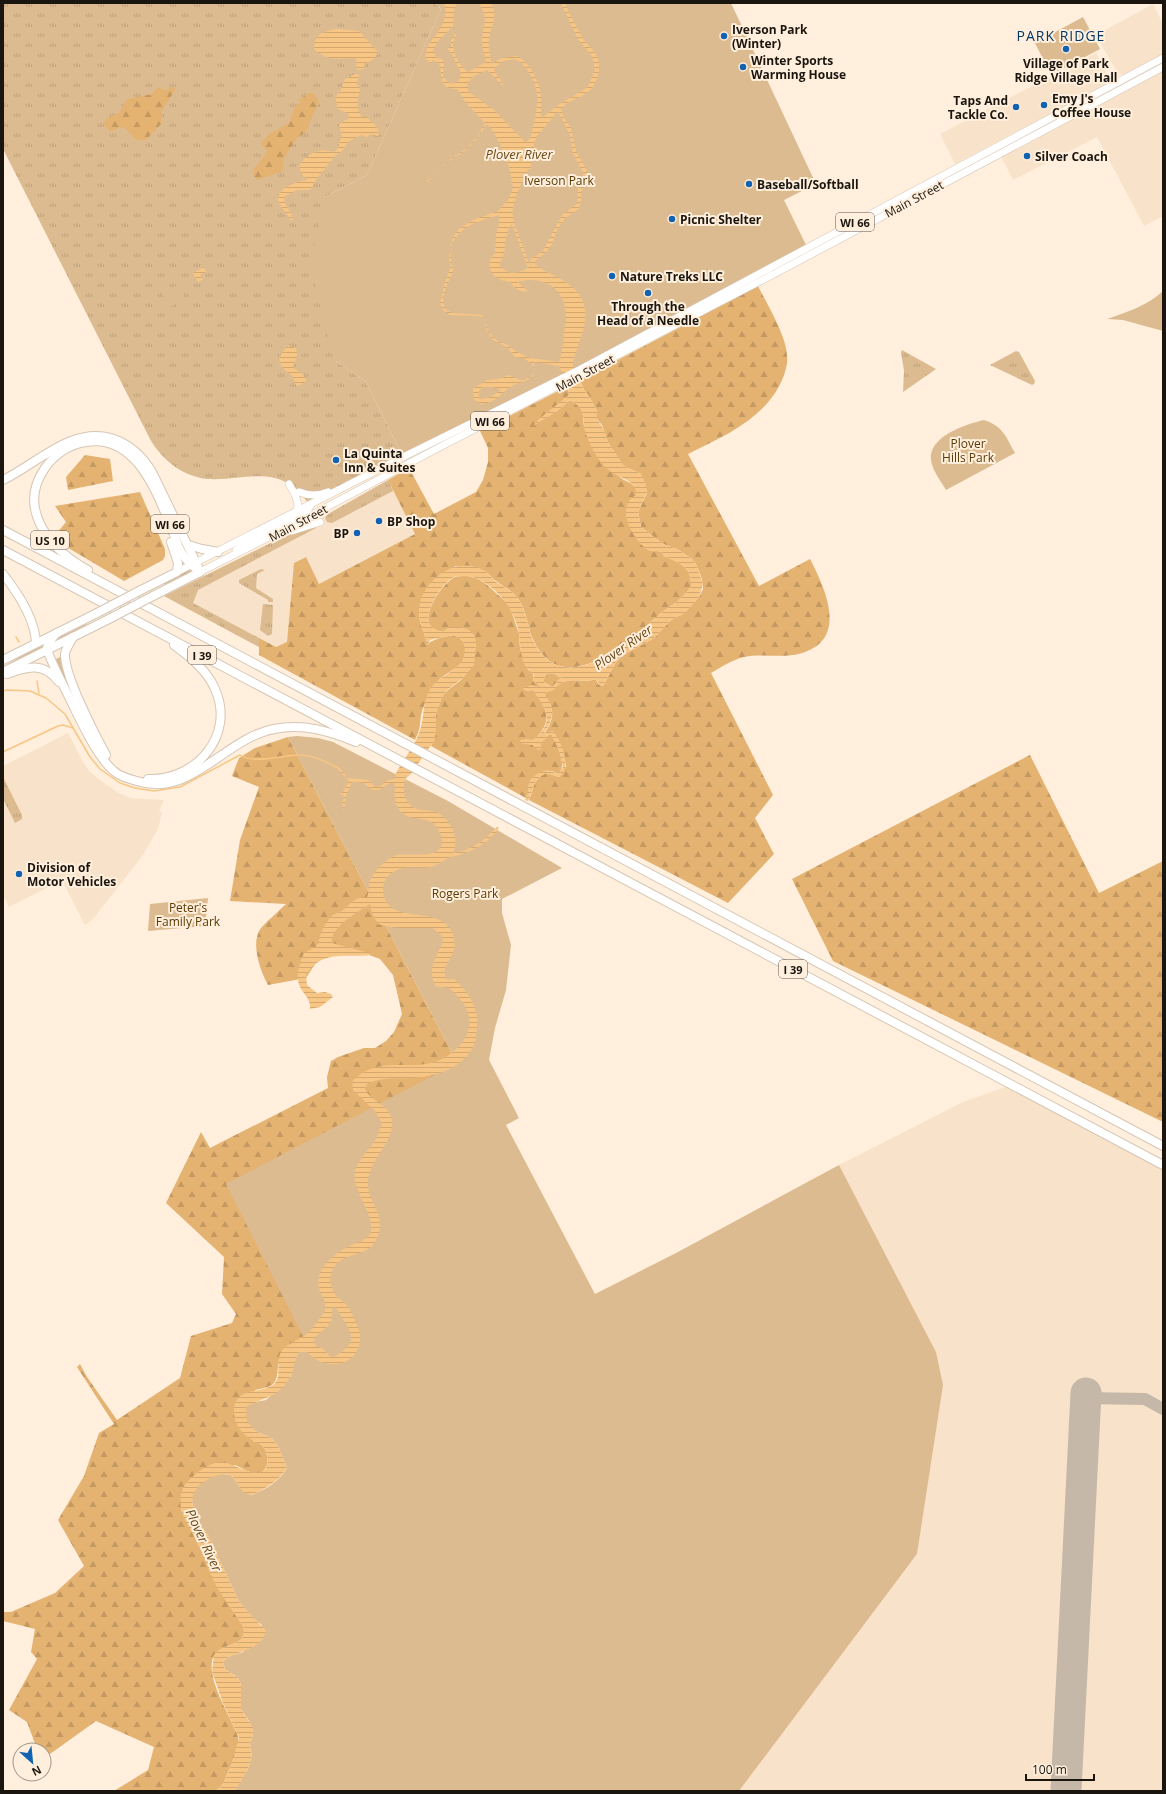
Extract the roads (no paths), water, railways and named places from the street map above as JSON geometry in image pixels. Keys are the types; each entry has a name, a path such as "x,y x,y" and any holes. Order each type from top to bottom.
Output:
{"highway":[{"path":"3,480 17,474 62,444 75,439 98,436 118,440 133,448 143,458 188,545 194,564 200,572"},
{"name":"US 10","path":"177,572 178,563 176,556 150,482 140,464 126,451 104,442 83,442 63,450 46,465 36,488 35,510 40,526 50,540 81,566 226,644 229,650"},
{"name":"WI 66","path":"150,482 162,506 181,553 194,564"},
{"name":"I 39","path":"3,530 1163,1146"},
{"path":"188,545 218,552"},
{"name":"I 39","path":"3,550 1163,1165"},
{"name":"Main Street","path":"3,660 177,572"},
{"name":"Main Street","path":"3,672 200,572"},
{"path":"3,574 13,587 32,624 34,644 3,655"},
{"path":"57,633 50,641 47,650 63,686 98,752 115,772 140,782 165,784 176,782 191,775 250,737 266,731 287,727 314,728 337,734 389,759 401,762"},
{"path":"73,637 67,646 65,655 70,679 103,749 120,770 133,776 154,779 183,772 202,759 214,740 220,717 219,700 210,678 201,667 170,643 163,635"},
{"path":"3,664 9,661 16,654"},
{"path":"3,676 24,668 36,667 51,674 63,686"}],"main road":[{"name":"Main Street","path":"578,373 1163,58"},
{"name":"Main Street","path":"177,572 310,506 403,457 578,373 1163,67"},
{"name":"Main Street","path":"200,572 315,514 564,380"},
{"path":"299,492 310,495 320,495 358,481"},
{"path":"315,514 322,505 350,489 358,481"},
{"path":"289,484 296,498 298,506 297,512"},
{"path":"226,560 247,543 306,513 310,506"},
{"path":"262,541 273,540 296,528 320,522"}],"water":[{"name":"Plover River","path":"444,3 457,3 454,10 453,26 438,41 433,51 437,58 442,59 444,62 443,77 448,82 453,84 459,80 461,73 453,56 447,48 451,47 451,41 456,31 453,47 455,55 465,70 468,72 486,62 482,45 485,18 479,3 491,3 494,13 494,21 489,42 489,52 492,64 502,58 517,56 526,63 536,78 540,90 542,118 560,104 588,87 595,70 592,56 578,39 561,3 565,3 583,39 594,51 599,66 598,76 592,88 561,109 564,118 571,128 576,151 586,169 588,179 581,192 581,202 578,209 565,218 557,230 552,244 545,253 535,261 535,264 564,281 575,289 582,298 585,308 584,328 573,361 573,366 584,390 597,411 597,419 604,430 608,442 624,466 641,474 646,484 647,492 638,512 641,527 663,544 677,549 692,559 696,564 703,584 699,597 684,614 671,620 654,638 625,654 616,662 603,686 601,687 596,679 588,681 572,680 561,683 554,690 545,692 550,703 552,715 550,723 544,733 553,731 560,741 564,755 565,768 559,777 546,773 541,776 534,785 528,801 525,800 529,783 534,776 542,771 548,770 558,774 563,767 560,753 552,735 548,735 545,740 541,742 541,749 538,750 532,745 521,743 520,741 525,739 533,740 545,727 547,721 545,709 533,690 525,691 523,688 532,685 540,686 533,680 534,675 526,667 522,658 517,626 510,610 499,595 486,583 470,577 457,576 450,580 440,591 429,611 429,623 433,628 441,632 450,627 461,627 469,630 474,635 476,641 474,665 463,678 447,690 442,697 436,714 436,733 434,741 411,774 406,778 404,794 410,805 414,808 436,812 446,819 455,835 455,847 453,853 472,847 488,836 497,827 499,828 486,841 465,853 450,857 436,865 428,867 404,868 393,872 386,879 383,889 386,902 394,909 405,913 431,917 443,922 451,930 455,947 444,972 447,980 454,979 472,1000 477,1020 475,1041 469,1054 462,1061 455,1066 437,1074 418,1077 382,1079 367,1084 365,1089 371,1097 387,1110 392,1120 390,1135 369,1173 368,1181 370,1196 379,1217 379,1233 371,1247 365,1251 339,1261 334,1266 330,1279 331,1286 336,1296 347,1306 357,1325 360,1338 357,1350 350,1359 339,1364 328,1364 321,1362 306,1351 298,1353 286,1384 276,1393 246,1407 247,1421 255,1431 272,1438 279,1448 287,1468 275,1481 266,1488 251,1495 243,1492 233,1477 223,1474 212,1477 200,1484 194,1493 192,1502 199,1523 208,1535 239,1602 266,1631 263,1638 254,1647 223,1661 225,1669 238,1678 241,1684 241,1709 253,1728 250,1744 252,1755 248,1769 235,1791 214,1791 220,1788 225,1780 231,1766 239,1738 223,1703 212,1672 214,1655 224,1648 239,1641 243,1637 244,1633 243,1626 218,1589 200,1548 184,1518 180,1504 182,1491 189,1480 205,1467 215,1463 227,1463 257,1473 262,1472 266,1468 267,1459 264,1447 246,1436 239,1428 235,1420 235,1403 243,1394 267,1388 276,1382 279,1358 282,1351 287,1345 307,1334 325,1311 324,1300 318,1280 323,1268 332,1257 344,1249 364,1240 370,1234 371,1223 355,1180 355,1175 358,1164 375,1140 382,1123 375,1111 353,1090 352,1082 363,1073 374,1068 385,1066 420,1065 432,1063 444,1058 459,1046 468,1032 469,1024 469,1016 466,1007 454,992 448,988 435,986 432,967 443,941 441,935 433,928 395,928 378,924 372,913 370,904 340,926 332,937 332,943 369,953 371,955 335,956 319,961 312,967 306,975 307,985 317,993 325,992 331,994 333,997 320,1007 310,1009 308,1000 300,987 298,979 299,970 304,953 319,943 321,933 328,921 333,915 343,910 354,901 359,898 367,897 369,885 373,875 386,861 397,855 420,855 435,852 440,848 442,842 440,833 436,826 431,822 407,816 401,812 396,803 394,783 391,783 379,790 373,790 365,784 352,782 346,796 344,811 342,802 344,798 343,795 340,794 343,792 349,781 338,769 343,771 347,778 368,780 375,787 381,786 386,781 395,779 396,773 419,733 429,691 433,685 458,666 462,660 465,653 462,640 455,636 450,636 430,640 428,645 423,633 419,615 421,599 433,580 442,573 452,568 463,566 474,567 485,571 496,582 517,597 527,619 532,638 541,653 551,662 562,667 587,665 613,652 630,641 660,614 680,599 691,586 691,579 684,566 664,556 662,552 648,550 642,545 632,531 626,515 626,507 630,500 636,495 636,490 628,480 611,472 600,461 588,439 579,406 570,400 557,411 533,426 540,418 569,395 569,387 559,366 534,362 534,371 533,365 524,358 515,357 507,347 493,340 486,329 483,318 479,316 450,315 443,310 440,303 451,266 449,259 453,237 459,229 473,220 498,211 508,200 513,188 509,167 500,144 487,124 479,136 469,147 442,166 466,149 478,136 485,123 466,103 457,89 447,87 444,84 441,77 439,63 433,60 431,63 426,59 428,46 441,28 444,20","holes":["514,59 520,62 528,71 537,91 537,105 531,136 525,142 494,110 469,92 467,85 472,77 487,70 504,87 494,68 503,61","558,111 570,135 573,154 582,170 584,178 578,189 577,204 562,215 543,251 531,259 530,263 532,268 528,262 516,228 513,211 515,199 520,187 528,169 531,169 531,161 535,150 534,144 537,136","499,215 495,253 490,260 490,269 494,276 501,280 510,282 520,291 528,291 517,282 527,280 544,282 551,286 562,297 565,306 566,318 559,362 530,358 517,352 506,344 497,341 488,331 482,315 452,313 445,309 443,300 444,295 446,286 453,271 451,255 452,246 460,232 482,220","512,224 528,268 520,272 512,273 505,271 499,264 504,255 507,233","547,674 555,674 561,678 553,686 549,686 544,682","334,1307 347,1325 351,1336 351,1341 346,1349 334,1357 330,1356 313,1342 316,1337 329,1325 332,1315 332,1308"]},
{"path":"335,29 359,31 378,52 373,59 365,63 364,69 357,70 356,59 336,59 323,56 314,49 315,40 317,37 326,31"},
{"path":"355,74 359,75 357,84 360,89 358,110 362,117 367,117 377,127 379,135 371,134 367,137 361,135 351,140 343,150 335,156 317,178 310,190 297,190 285,196 284,199 292,216 292,221 280,206 278,196 287,186 307,180 307,178 303,177 299,166 305,158 313,153 323,150 334,152 337,150 342,136 339,125 348,119 349,116 347,113 338,109 335,97 340,92 345,79"},
{"path":"204,267 206,272 200,275 203,280 198,282 193,273"},
{"path":"288,346 296,348 297,354 293,367 306,379 306,382 297,386 291,374 283,368 280,361 282,352"},
{"path":"534,371 532,377 513,385 491,402 481,404 474,399 473,389 487,380 499,379 509,375 522,381 532,376","holes":["483,387 493,387 501,390 489,398 480,399 478,392"]}],"waterway":[{"path":"16,637 19,642"},
{"path":"37,681 39,693"},
{"path":"3,691 30,691 46,698 65,714 90,757 100,769 120,783 135,788 154,791 180,787 240,755 253,759 302,755 322,760 340,769"},
{"path":"3,752 58,726 63,725 73,728"}],"place":[{"name":"Iverson Park (Winter)","path":"724,36"},
{"name":"Village of Park Ridge Village Hall","path":"1066,49"},
{"name":"Winter Sports Warming House","path":"743,67"},
{"name":"Emy J's Coffee House","path":"1044,105"},
{"name":"Taps And Tackle Co.","path":"1016,107"},
{"name":"Silver Coach","path":"1027,156"},
{"name":"Baseball/Softball","path":"749,184"},
{"name":"Picnic Shelter","path":"672,219"},
{"name":"Nature Treks LLC","path":"612,276"},
{"name":"Through the Head of a Needle","path":"648,293"},
{"name":"La Quinta Inn & Suites","path":"336,460"},
{"name":"BP Shop","path":"379,521"},
{"name":"BP","path":"357,533"},
{"name":"Division of Motor Vehicles","path":"19,874"}],"district":[{"name":"PARK RIDGE","path":"1061,35"}],"park label":[{"name":"Iverson Park","path":"559,180"},
{"name":"Plover Hills Park","path":"968,450"},
{"name":"Rogers Park","path":"465,893"},
{"name":"Peter's Family Park","path":"188,914"}]}
